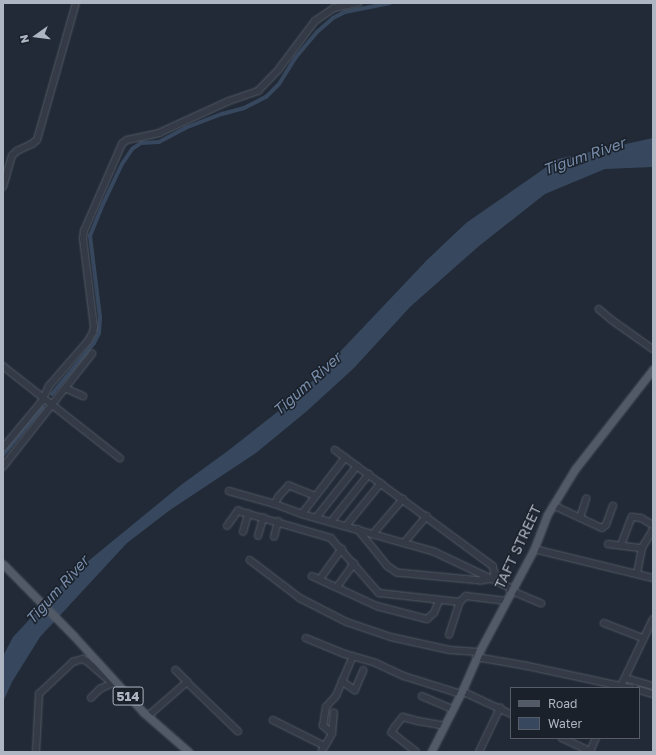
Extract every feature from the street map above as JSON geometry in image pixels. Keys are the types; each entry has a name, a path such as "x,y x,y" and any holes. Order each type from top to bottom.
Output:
{"main road":[{"name":"TAFT STREET","path":"432,752 462,692 477,654 534,549 547,515 575,469 653,369"},
{"name":"514","path":"3,564 42,602 121,686 127,695 148,716 190,752"}],"street":[{"path":"3,187 12,156 17,151 32,144 38,138 76,3"},
{"path":"3,448 43,399 49,386 88,341 93,332 94,327 83,239 86,223 122,144 127,140 159,133 229,101 258,91 279,70 315,21 334,8 358,3"},
{"path":"599,309 653,349"},
{"path":"3,467 50,405 92,354"},
{"path":"3,366 50,405 120,458"},
{"path":"65,388 83,396"},
{"path":"335,450 427,516 493,566 495,569 493,579"},
{"path":"302,514 314,496 345,458"},
{"path":"316,518 357,466"},
{"path":"331,522 369,474"},
{"path":"346,526 381,483"},
{"path":"275,504 289,486 314,496"},
{"path":"229,491 275,504 302,514 435,552 541,603"},
{"path":"373,534 403,499"},
{"path":"580,518 586,499"},
{"path":"553,506 604,527 613,506"},
{"path":"227,526 238,511 332,538 379,593 438,601 460,602"},
{"path":"243,532 248,514"},
{"path":"404,543 427,516"},
{"path":"621,545 632,517 641,518 653,525"},
{"path":"258,536 263,518"},
{"path":"274,537 278,522"},
{"path":"358,530 388,567 393,571 471,580 493,579"},
{"path":"637,574 642,548 653,530"},
{"path":"608,544 642,548"},
{"path":"534,549 653,578"},
{"path":"320,580 342,550"},
{"path":"250,560 300,598 347,622 391,637 450,650 477,654 620,687 653,618"},
{"path":"337,587 354,564"},
{"path":"471,580 473,569"},
{"path":"312,576 377,606 427,619 434,613 438,601"},
{"path":"449,635 460,602 466,596 507,601"},
{"path":"604,623 644,638"},
{"path":"306,638 345,654 376,663 404,676 462,692 510,713"},
{"path":"332,734 323,726 326,707 334,699 353,656"},
{"path":"36,752 39,694 73,662 83,660 87,661 113,683 121,686"},
{"path":"176,671 238,731"},
{"path":"342,681 355,690 363,671"},
{"path":"625,678 653,686"},
{"path":"148,716 187,682"},
{"path":"91,698 100,689 113,683"},
{"path":"640,690 653,694"},
{"path":"422,696 453,709"},
{"path":"479,752 500,708"},
{"path":"272,720 324,749 332,734 334,713"},
{"path":"416,752 392,733 403,717 411,718 418,722 445,726"},
{"path":"564,739 590,752 596,739"}],"water":[{"name":"Tigum River","path":"653,138 653,167 605,169 545,194 479,246 410,307 354,368 307,411 256,453 170,510 127,543 40,637 12,682 3,702 3,656 13,637 70,576 181,485 229,450 299,395 427,260 466,223 558,159"}],"waterway":[{"path":"52,394 94,343 99,333 100,317 90,236 122,164 132,149 141,143 159,142 185,128 222,114 244,108 266,97 279,84 296,57 317,32 333,18 345,12 390,3"},
{"path":"3,455 43,407"}]}
